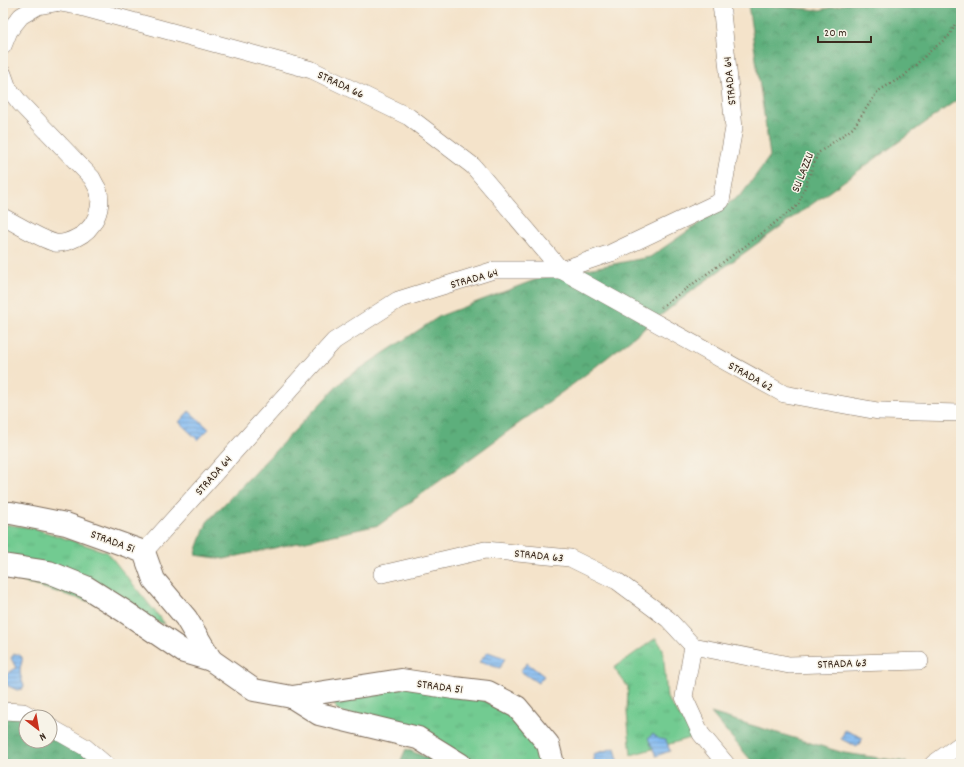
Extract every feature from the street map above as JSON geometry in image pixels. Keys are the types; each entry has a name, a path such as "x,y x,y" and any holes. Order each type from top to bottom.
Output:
{"street":[{"path":"3,46 9,31 22,16 38,6 55,3"},
{"name":"STRADA 66","path":"60,3 77,6 312,70 409,117 473,166 561,270"},
{"name":"STRADA 64","path":"144,552 334,341 398,300 494,270 561,270 611,253 721,201 734,128 721,3"},
{"path":"3,74 8,88 20,103 92,178 98,190 99,203 97,216 91,227 81,236 70,241 57,243 38,236 3,217"},
{"name":"STRADA 62","path":"561,270 784,394 878,411 961,413"},
{"name":"STRADA 51","path":"3,514 11,513 66,524 144,552 154,580 186,618 211,660"},
{"name":"STRADA 63","path":"382,574 485,550 570,558 617,581 668,619 693,646 789,665 920,661"},
{"name":"STRADA 51","path":"3,565 49,572 86,587 124,610 184,652 211,660 254,690 292,696 401,680 488,692 517,707 548,744 553,764"},
{"path":"693,646 684,697 702,734 726,764"},
{"name":"STRADA 51","path":"292,696 319,714 418,738 460,764"},
{"path":"3,711 18,712"},
{"path":"58,732 84,747 105,764"},
{"path":"933,764 961,744"}],"path":[{"name":"SU LAZZU","path":"645,317 670,301 744,247 798,205 818,153 853,128 878,91 904,76 928,53 950,35 955,24 961,21"}],"green space":[{"path":"849,3 961,3 961,97 701,284 576,382 379,525 224,559 195,555 207,522 343,380 440,316 540,278 650,257 742,194 770,156 748,4 820,10"},
{"path":"3,524 33,528 107,552 165,624 3,576"},
{"path":"656,638 663,649 667,698 694,737 631,755 627,712 628,687 614,668"},
{"path":"405,687 479,698 506,712 543,752 545,764 471,764 424,735 338,711 333,702"},
{"path":"711,713 844,753 907,762 905,764 754,764"},
{"path":"3,715 18,716 18,749 58,749 58,734 104,764 3,764"},
{"path":"406,749 443,764 399,764"}],"water":[{"path":"189,411 209,429 198,440 179,422"},
{"path":"488,652 505,658 500,668 479,662"},
{"path":"14,654 18,654 22,657 20,672 24,686 22,689 17,690 8,686 4,679 7,674 16,668 11,658"},
{"path":"527,663 544,676 538,683 520,671"},
{"path":"845,730 863,738 857,747 841,739"},
{"path":"653,734 659,739 666,740 670,751 656,756 648,738"},
{"path":"615,748 618,760 603,764 595,764 593,754"}]}
